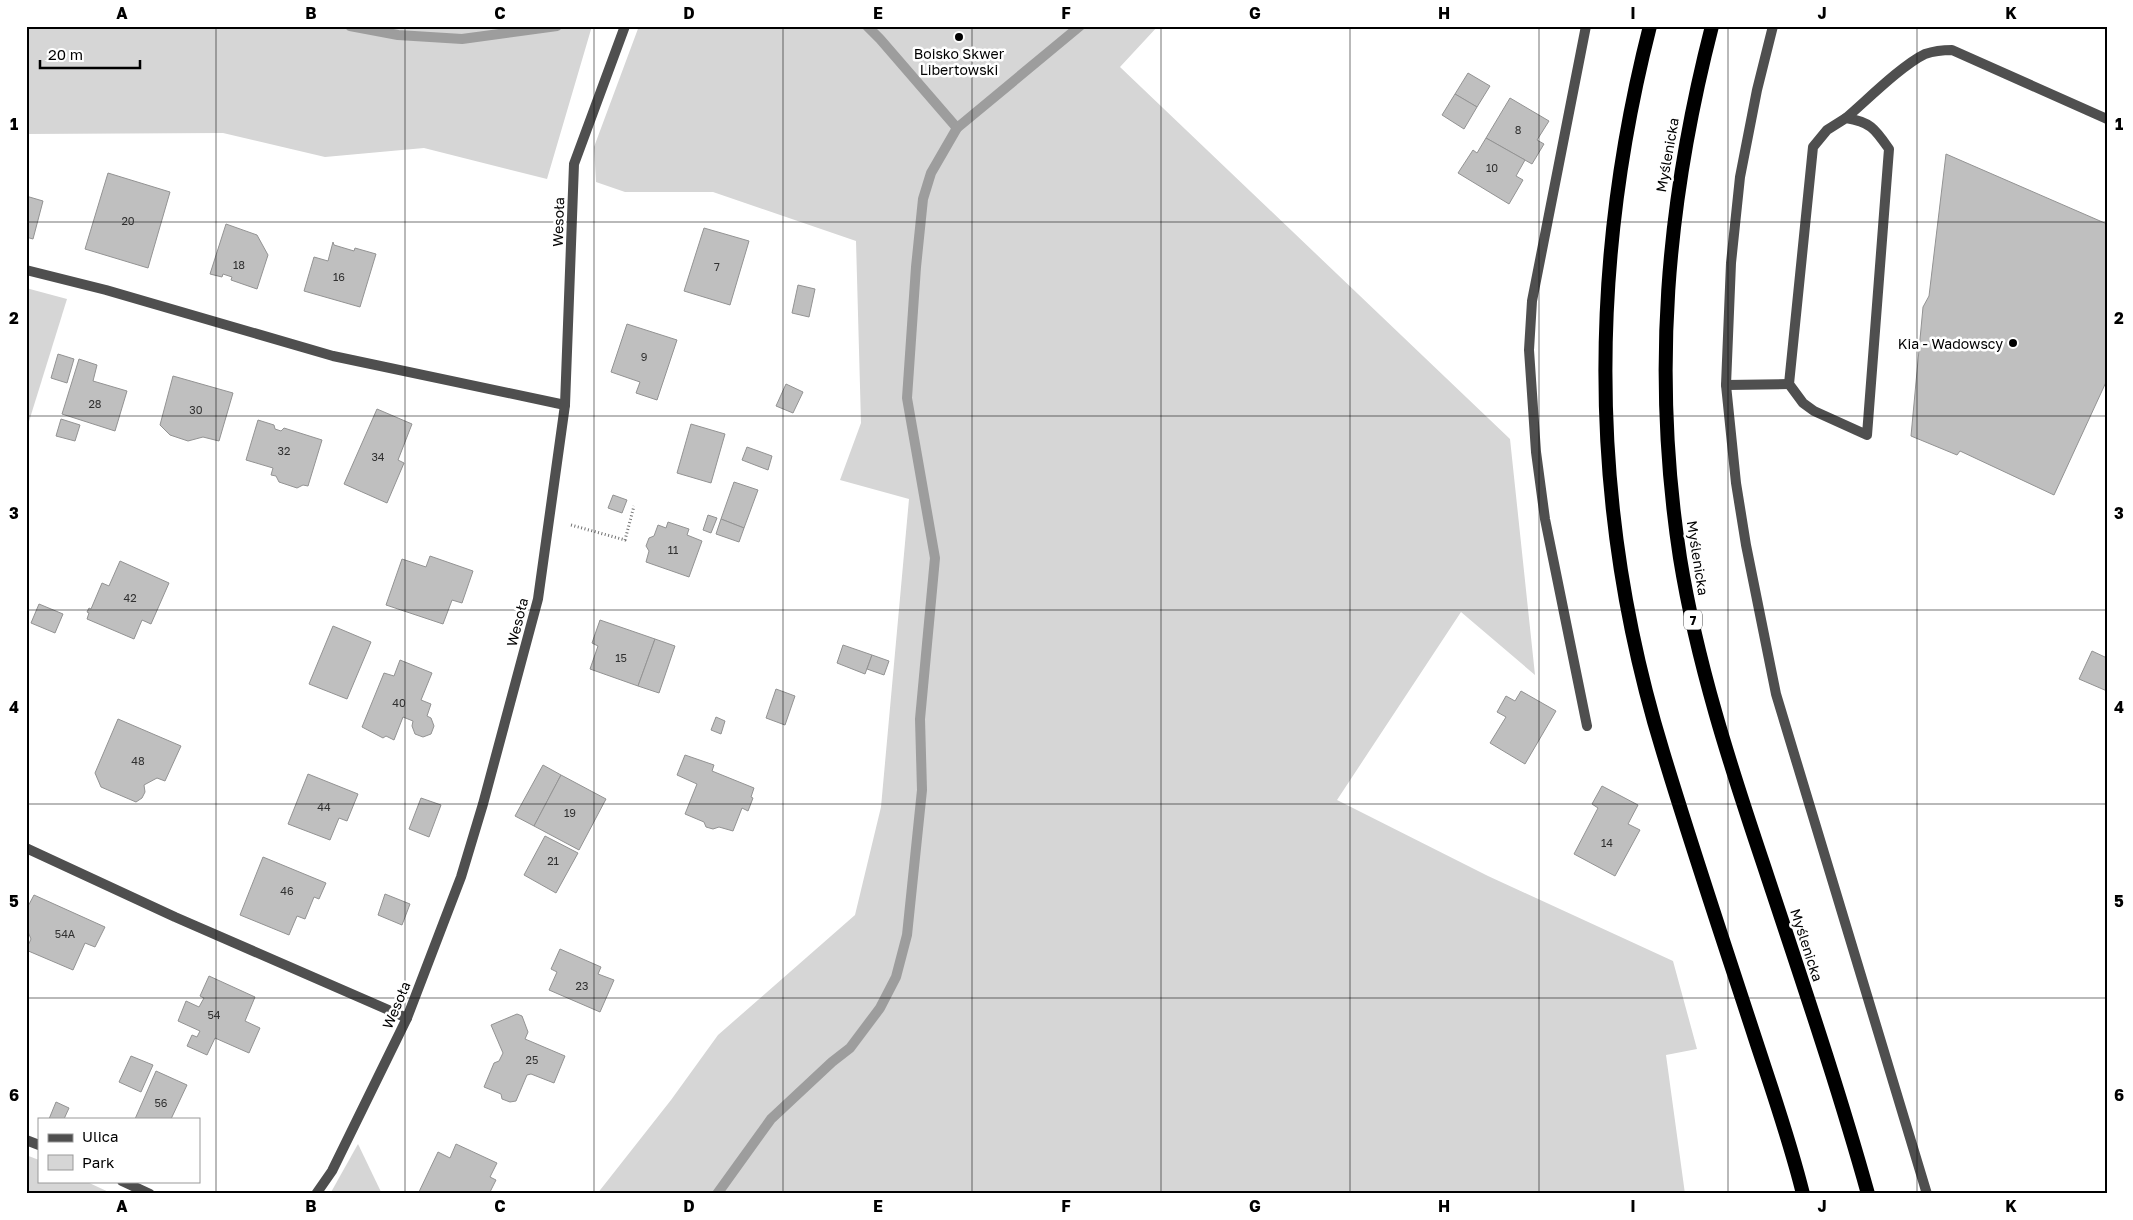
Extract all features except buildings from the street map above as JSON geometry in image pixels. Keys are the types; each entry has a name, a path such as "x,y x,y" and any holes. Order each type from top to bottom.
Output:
{"highway":[{"path":"1650,26 1633,94 1616,194 1606,312 1605,390 1608,470 1619,561 1625,601 1662,750 1778,1108 1803,1194"},
{"name":"Myślenicka","path":"1712,26 1684,146 1669,264 1665,381 1667,441 1672,500 1692,617 1724,746 1834,1078 1868,1194"}],"street":[{"name":"Wesoła","path":"316,1194 332,1171 407,1018 461,877 483,804 538,599 565,405 574,164 625,26"},
{"path":"1586,26 1532,301 1529,350 1536,452 1545,519 1587,726"},
{"path":"1773,26 1757,90 1740,177 1731,263 1726,384 1736,483 1746,545 1776,694 1927,1194"},
{"path":"1846,118 1864,121 1879,134 1889,149 1867,435 1814,412 1803,403 1789,384 1813,147 1827,130 1846,118 1911,63 1924,55 1942,50 1952,50 2107,119"},
{"path":"26,270 106,290 333,356 565,405"},
{"path":"1726,384 1789,384"},
{"path":"26,848 175,917 407,1018"},
{"path":"26,1140 38,1145"},
{"path":"124,1182 150,1194"}],"path":[{"path":"549,518 624,540 634,506"}],"green space":[{"path":"26,26 592,26 547,179 424,148 325,157 223,133 26,134"},
{"path":"639,26 1158,26 1120,67 1510,439 1535,675 1461,612 1337,800 1488,876 1673,961 1697,1049 1666,1055 1685,1194 597,1194 671,1100 718,1035 855,915 881,807 909,499 840,480 861,423 856,241 713,192 625,192 596,182 594,147"},
{"path":"26,288 67,299 26,431"},
{"path":"358,1144 382,1194 330,1194"},
{"path":"26,1155 38,1160 38,1182 87,1182 113,1194 26,1194"}],"waterway":[{"path":"350,26 398,35 462,39 557,26"},
{"path":"867,26 957,128"},
{"path":"717,1194 771,1119 832,1062 850,1048 880,1008 896,977 907,935 922,790 920,719 935,558 907,398 916,267 923,199 931,173 957,128 1080,26"}],"place":[{"name":"Boisko Skwer Libertowski","path":"959,37"},
{"name":"Kia - Wadowscy","path":"2013,343"}]}
